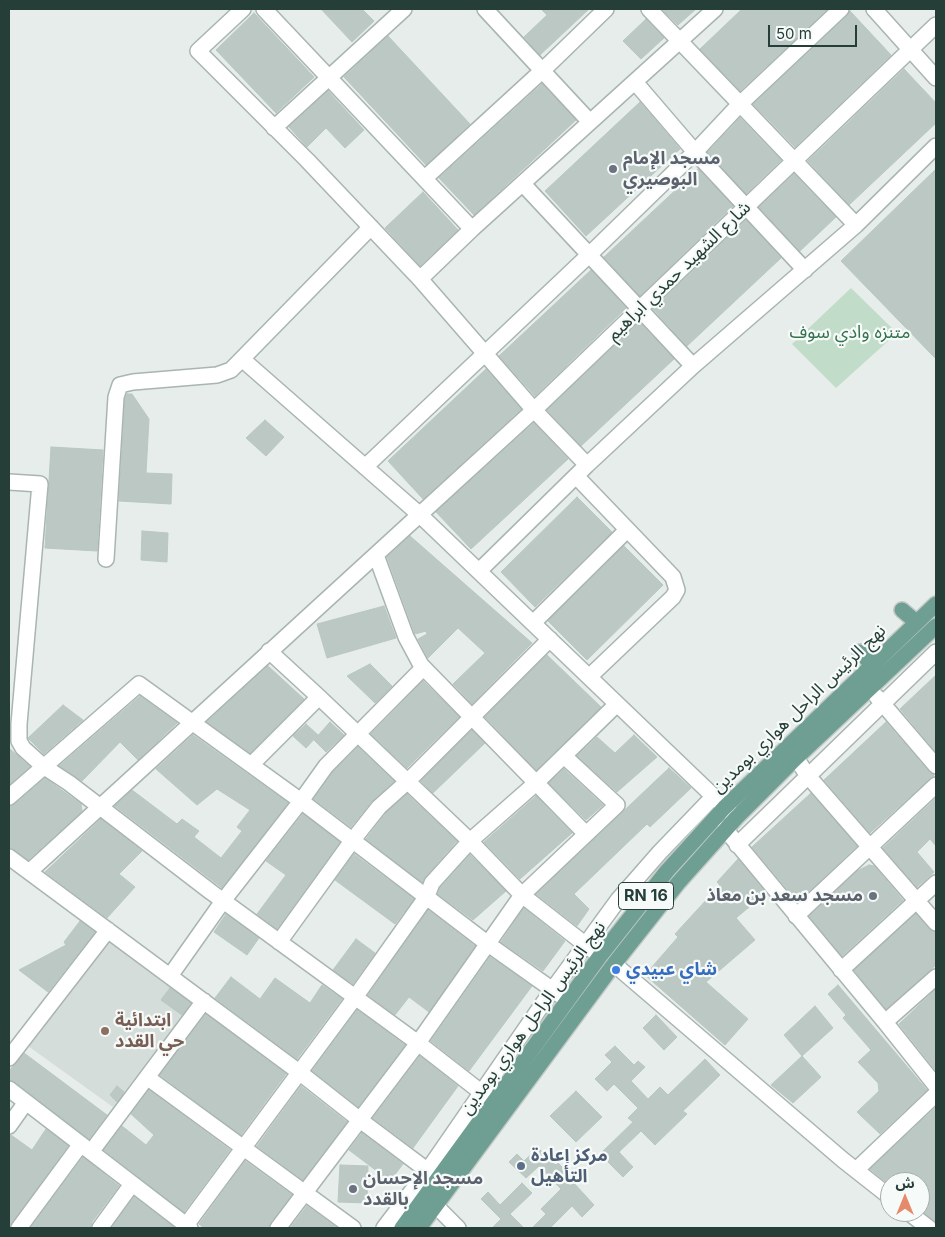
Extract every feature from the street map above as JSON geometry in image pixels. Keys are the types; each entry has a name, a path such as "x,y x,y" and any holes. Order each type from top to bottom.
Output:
{"main road":[{"name":"نهج الرئيس الراحل هواري بومدين","path":"419,1228 436,1206 567,1000 719,802 872,665 936,604"},
{"path":"902,610 916,622"},
{"name":"نهج الرئيس الراحل هواري بومدين","path":"402,1228 433,1174 499,1108 678,883 725,829 796,758 936,626"},
{"path":"860,652 883,676"}],"street":[{"path":"243,9 198,51 420,279 534,410 587,465"},
{"path":"264,9 472,230"},
{"path":"274,128 404,9"},
{"path":"425,178 543,70 606,9"},
{"path":"649,9 796,160 856,225"},
{"path":"420,279 715,9"},
{"path":"365,467 589,255 695,152 740,104 841,9"},
{"path":"874,9 936,78"},
{"path":"495,12 543,70 590,122"},
{"name":"شارع الشهيد حمدي ابراهيم","path":"28,872 534,410 936,25"},
{"path":"635,82 695,152 805,270"},
{"path":"479,571 587,465 693,366 856,225 936,146"},
{"path":"523,184 693,366"},
{"path":"106,559 116,397 120,385 133,382 217,375 231,370 371,227"},
{"path":"242,359 420,515 736,818"},
{"path":"576,476 673,577 676,590 673,598 589,677"},
{"path":"9,482 40,484 19,741 23,748 43,766 223,901 356,996 499,1108"},
{"path":"533,623 627,530"},
{"path":"376,555 406,637 423,668 586,834"},
{"path":"280,942 352,841 379,807 407,782 550,639"},
{"path":"269,651 470,841 522,895 600,956"},
{"path":"737,845 936,652"},
{"path":"170,976 223,901 326,766 423,668"},
{"path":"9,797 139,684 301,800 488,944 567,1000"},
{"path":"869,689 883,702 936,766"},
{"path":"251,765 319,697"},
{"path":"9,1090 187,1227 242,1148 356,996 427,896 432,883 470,841 536,783 616,705"},
{"path":"278,1228 418,1043 522,895 616,805 564,756"},
{"path":"796,758 808,776 936,923"},
{"path":"796,916 936,785"},
{"path":"384,1228 433,1174 482,1093 553,989 618,900 642,872 719,802"},
{"path":"725,829 936,1086"},
{"path":"9,857 433,1174"},
{"path":"842,970 936,883"},
{"path":"9,1058 108,930"},
{"path":"614,964 880,1189"},
{"path":"885,1022 936,976"},
{"path":"18,1228 148,1078 204,1001"},
{"path":"148,1078 353,1228"},
{"path":"856,1170 936,1094"},
{"path":"9,1126 26,1102"},
{"path":"100,1228 132,1184"},
{"path":"436,1206 458,1228"}],"shaded area":[{"name":"ابتدائية حي القدد","path":"110,940 192,1002 113,1107 28,1046"}],"green space":[{"name":"متنزه وادي سوف","path":"851,288 897,333 836,388 792,344"}],"building":[{"path":"321,9 362,9 374,21 352,42"},
{"path":"541,9 589,9 540,55 524,37 547,15"},
{"path":"662,9 696,9 678,25"},
{"path":"742,9 828,9 740,91 700,49"},
{"path":"850,11 891,55 795,147 753,104 847,16"},
{"path":"254,13 314,77 276,113 216,50"},
{"path":"646,19 664,38 641,59 623,41"},
{"path":"388,36 470,124 426,165 344,77"},
{"path":"904,69 936,103 936,123 849,205 808,161"},
{"path":"542,84 576,120 474,215 439,178"},
{"path":"328,91 364,130 345,148 326,128 307,147 289,127"},
{"name":"مسجد الإمام البوصيري","path":"640,102 680,149 586,236 545,191"},
{"path":"740,118 781,160 746,194 708,152"},
{"path":"698,169 733,206 640,296 604,257"},
{"path":"936,169 936,359 841,261"},
{"path":"794,174 836,217 800,251 759,207"},
{"path":"423,192 458,230 420,266 385,228"},
{"path":"746,220 781,258 687,346 653,309"},
{"path":"591,270 626,308 535,396 499,356"},
{"path":"639,322 674,359 581,446 547,410"},
{"path":"486,369 521,409 423,499 388,461"},
{"path":"127,394 132,394 149,419 146,473 172,474 171,504 119,501 125,399"},
{"path":"265,420 284,437 266,456 246,438"},
{"path":"534,423 568,459 471,549 436,512"},
{"path":"51,447 103,450 97,551 45,548"},
{"path":"577,497 612,532 535,607 501,572"},
{"path":"142,531 168,533 167,562 141,560"},
{"path":"410,536 532,643 472,704 453,684 485,653 458,628 428,658 418,639 427,634 426,631 415,634 387,557"},
{"path":"624,546 663,585 587,660 548,621"},
{"path":"384,606 396,638 327,658 317,624"},
{"path":"547,655 601,707 536,770 485,717"},
{"path":"370,664 392,686 375,703 347,676"},
{"path":"268,666 304,699 250,753 207,722"},
{"path":"936,675 936,752 900,709"},
{"path":"423,681 459,717 407,768 371,734"},
{"path":"140,696 177,723 138,760 120,742 82,781 59,766"},
{"path":"63,705 83,720 44,754 28,738"},
{"path":"330,722 344,735 326,752 314,740"},
{"path":"886,722 929,772 934,775 870,833 824,780"},
{"path":"306,724 318,735 306,748 293,736"},
{"path":"472,730 485,743 433,793 421,781"},
{"path":"193,735 288,803 222,888 115,806 132,790 177,824 182,819 199,831 194,837 221,858 242,831 237,827 250,810 217,789 197,805 156,769"},
{"path":"634,735 657,757 617,792 577,756 597,737 615,753"},
{"path":"358,747 394,781 372,801 351,827 314,799 333,772"},
{"path":"9,748 30,767 9,785"},
{"path":"669,768 691,788 650,827 647,824 574,894 589,909 577,926 536,894"},
{"path":"564,769 603,805 586,820 549,783"},
{"path":"45,778 81,804 82,811 28,860 9,847 9,806 15,804"},
{"path":"811,793 857,846 798,902 752,847"},
{"path":"407,794 457,841 422,882 366,839 386,813"},
{"path":"536,796 572,833 520,879 484,842"},
{"path":"936,798 936,846 930,839 917,852 934,872 917,887 883,848"},
{"path":"303,814 340,842 277,929 257,914 286,875 266,861"},
{"path":"101,819 142,851 119,874 135,887 107,918 45,872"},
{"path":"354,854 414,899 395,924 335,880"},
{"path":"470,855 506,891 473,920 438,894 440,888"},
{"path":"738,859 766,893 736,918 755,940 706,982 748,1019 725,1045 645,975 678,937 675,934 720,885 717,882"},
{"path":"869,865 874,866 903,900 842,956 809,916 857,871"},
{"path":"524,908 565,941 543,971 501,942"},
{"path":"428,910 475,946 429,1012 409,997 395,1015 368,995"},
{"path":"226,914 259,938 247,955 214,932"},
{"path":"916,914 929,929 936,932 936,965 886,1009 854,970"},
{"path":"80,921 95,932 48,992 19,970 66,945 64,942"},
{"path":"356,939 375,953 353,984 333,970"},
{"path":"490,957 532,986 469,1071 431,1041"},
{"path":"231,977 260,999 275,978 310,1003 322,985 342,999 297,1059 215,998"},
{"path":"838,985 927,1090 880,1134 857,1112 879,1091 878,1083 858,1062 871,1050 843,1018 846,1015 828,994"},
{"path":"170,988 191,1003 182,1015 161,1000"},
{"path":"936,989 936,1071 899,1024"},
{"path":"815,1006 833,1028 802,1056 784,1035"},
{"path":"357,1010 405,1045 358,1107 312,1071"},
{"path":"206,1014 286,1074 241,1135 160,1075"},
{"path":"656,1015 677,1037 664,1050 643,1028"},
{"path":"615,1046 634,1065 638,1061 645,1067 631,1081 648,1099 660,1087 668,1095 705,1059 720,1075 683,1111 687,1114 655,1145 641,1131 619,1152 633,1167 623,1177 600,1154 633,1122 628,1118 638,1108 614,1084 607,1091 595,1079 612,1062 605,1055"},
{"path":"24,1053 107,1115 89,1139 15,1082 9,1080 9,1071"},
{"path":"420,1056 458,1086 413,1148 373,1118"},
{"path":"802,1056 821,1077 793,1103 771,1085"},
{"path":"117,1086 124,1092 117,1102 110,1095"},
{"path":"301,1086 347,1122 303,1180 257,1146"},
{"path":"149,1090 230,1150 184,1212 104,1150 122,1126 146,1145 154,1135 131,1114"},
{"path":"576,1091 602,1117 576,1142 550,1116"},
{"path":"936,1107 936,1222 930,1217 930,1172 880,1172 880,1177 870,1169"},
{"path":"46,1129 68,1146 9,1228 9,1135 32,1150"},
{"path":"362,1133 403,1164 390,1181 349,1150"},
{"path":"538,1148 556,1165 558,1163 575,1180 573,1182 594,1205 582,1217 572,1206 550,1228 532,1228 546,1214 541,1209 561,1189 539,1166 526,1178 509,1162 517,1154 524,1161"},
{"path":"83,1157 119,1186 92,1222 91,1228 30,1228"},
{"path":"245,1161 292,1195 271,1222 269,1228 204,1228 199,1224"},
{"name":"مسجد الإحسان بالقدد","path":"340,1165 368,1166 367,1203 338,1202"},
{"path":"522,1183 532,1193 510,1214 524,1228 492,1228 501,1219 481,1199 488,1192 500,1205"},
{"path":"134,1197 175,1228 111,1228"},
{"path":"307,1206 337,1228 290,1228"}],"place":[{"name":"مسجد الإمام البوصيري","path":"613,169"},
{"name":"مسجد سعد بن معاذ","path":"873,896"},
{"name":"شاي عبيدي","path":"616,970"},
{"name":"ابتدائية حي القدد","path":"105,1031"},
{"name":"مركز إعادة التأهيل","path":"521,1166"},
{"name":"مسجد الإحسان بالقدد","path":"353,1189"}]}
